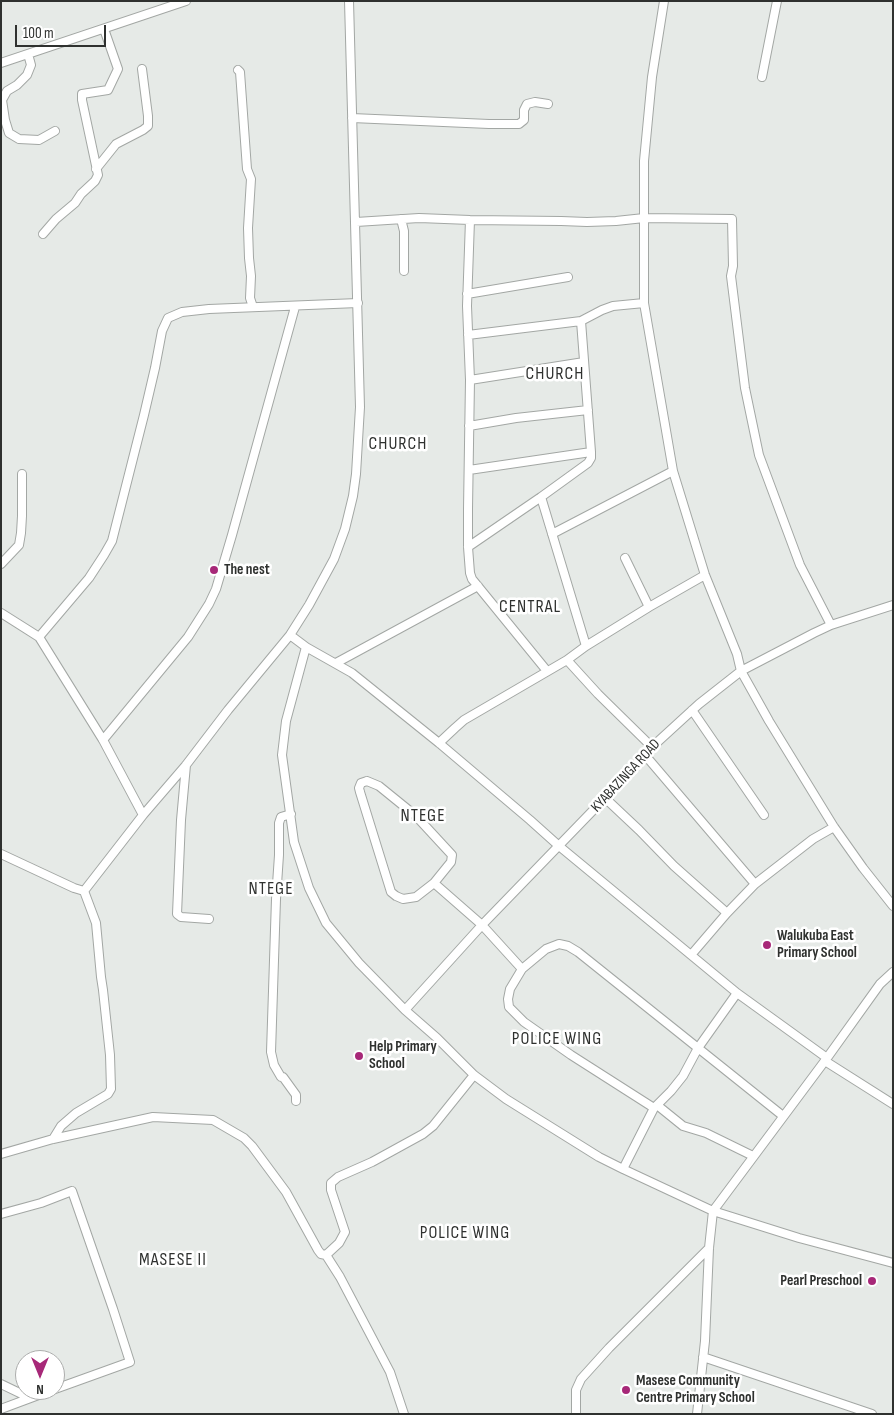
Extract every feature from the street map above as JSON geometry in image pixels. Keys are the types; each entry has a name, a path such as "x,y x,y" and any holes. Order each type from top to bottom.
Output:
{"street":[{"path":"1,63 186,1"},
{"path":"84,890 290,635 334,559 345,529 353,496 357,466 360,407 349,1"},
{"path":"664,1 647,124 644,161 644,303 673,472 705,575 737,654 741,672 834,827 893,906"},
{"path":"762,77 777,1"},
{"path":"43,234 75,203 98,175 82,94 108,90 118,68 104,29"},
{"path":"28,54 31,65 27,75 17,85 7,91 2,100 8,133 19,139 39,140 56,131"},
{"path":"96,168 116,144 148,126 142,70"},
{"path":"238,70 240,72 247,169 251,179 248,228 251,276 250,298 254,307"},
{"path":"352,118 519,124 524,120 524,110 527,104 536,102 548,104"},
{"path":"356,222 419,218 587,222 644,218 732,219 732,284 745,388 759,455 800,565 831,625"},
{"path":"401,219 404,231 404,271"},
{"path":"470,220 467,294 470,380 468,426 468,547 470,573 472,579 547,671"},
{"path":"467,294 568,277"},
{"path":"38,637 89,578 112,541 144,416 164,324 168,318 182,312 358,303"},
{"path":"468,335 581,321 613,306 644,303"},
{"path":"103,740 188,637 209,604 216,589 295,307"},
{"path":"468,547 588,463 591,452 581,321"},
{"path":"470,380 584,362"},
{"path":"468,426 516,418 588,410"},
{"path":"469,470 591,452"},
{"path":"552,534 673,472"},
{"path":"1,564 19,545 22,516 22,474"},
{"path":"541,497 586,646"},
{"path":"625,558 649,607"},
{"path":"440,743 464,720 567,660 649,607 705,575"},
{"path":"336,662 478,586"},
{"name":"KYABAZINGA ROAD","path":"405,1010 652,747 692,710 741,672 814,632 893,605"},
{"path":"1,613 38,637 103,740 143,815"},
{"path":"290,635 352,672 440,743 559,846 737,993 826,1060 893,1104"},
{"path":"306,646 286,721 282,755 294,842 309,888 326,923 358,964 474,1075 538,1120 599,1157 713,1211 800,1238 893,1263"},
{"path":"567,660 598,694 652,747"},
{"path":"692,710 764,815"},
{"path":"645,755 755,884"},
{"path":"186,765 181,820 177,914 181,917 209,919"},
{"path":"367,780 379,786 416,816 451,853 452,859 434,882 416,897 403,899 390,892 360,792 361,783 367,780"},
{"path":"605,798 640,830 674,866 727,913"},
{"path":"290,814 281,817 279,823 271,1052 274,1065 296,1095 296,1102"},
{"path":"691,955 755,884 813,839 834,827"},
{"path":"1,854 74,888 84,890"},
{"path":"434,882 482,926 522,970"},
{"path":"53,1139 61,1126 76,1113 108,1094 111,1089 110,1056 100,977 96,922 84,890"},
{"path":"753,1156 706,1133 683,1126 570,1055 515,1014 509,1007 508,999 510,989 522,970 552,946 559,944 568,946 633,995 784,1116"},
{"path":"697,1414 713,1211 826,1060 880,984 893,972"},
{"path":"623,1169 655,1107 683,1076 698,1048 737,993"},
{"path":"326,1255 339,1243 345,1232 331,1190 333,1180 372,1162 423,1134 433,1126 474,1075"},
{"path":"1,1154 53,1139 153,1117 213,1120 244,1138 286,1192 318,1250 321,1254 326,1255 340,1277 390,1372 404,1414"},
{"path":"1,1214 42,1203 72,1191 130,1362 65,1386"},
{"path":"576,1414 576,1390 581,1379 609,1348 709,1248"},
{"path":"703,1356 847,1410 872,1414"},
{"path":"1,1384 15,1391"},
{"path":"1,1409 25,1400"}],"place":[{"name":"The nest","path":"214,570"},
{"name":"Walukuba East Primary School","path":"767,945"},
{"name":"Help Primary School","path":"359,1056"},
{"name":"Pearl Preschool","path":"872,1281"},
{"name":"Masese Community Centre Primary School","path":"626,1390"}],"district":[{"name":"CHURCH","path":"555,374"},
{"name":"CHURCH","path":"398,444"},
{"name":"CENTRAL","path":"530,607"},
{"name":"NTEGE","path":"423,816"},
{"name":"NTEGE","path":"271,889"},
{"name":"POLICE WING","path":"557,1039"},
{"name":"POLICE WING","path":"465,1233"},
{"name":"MASESE II","path":"173,1260"}]}
